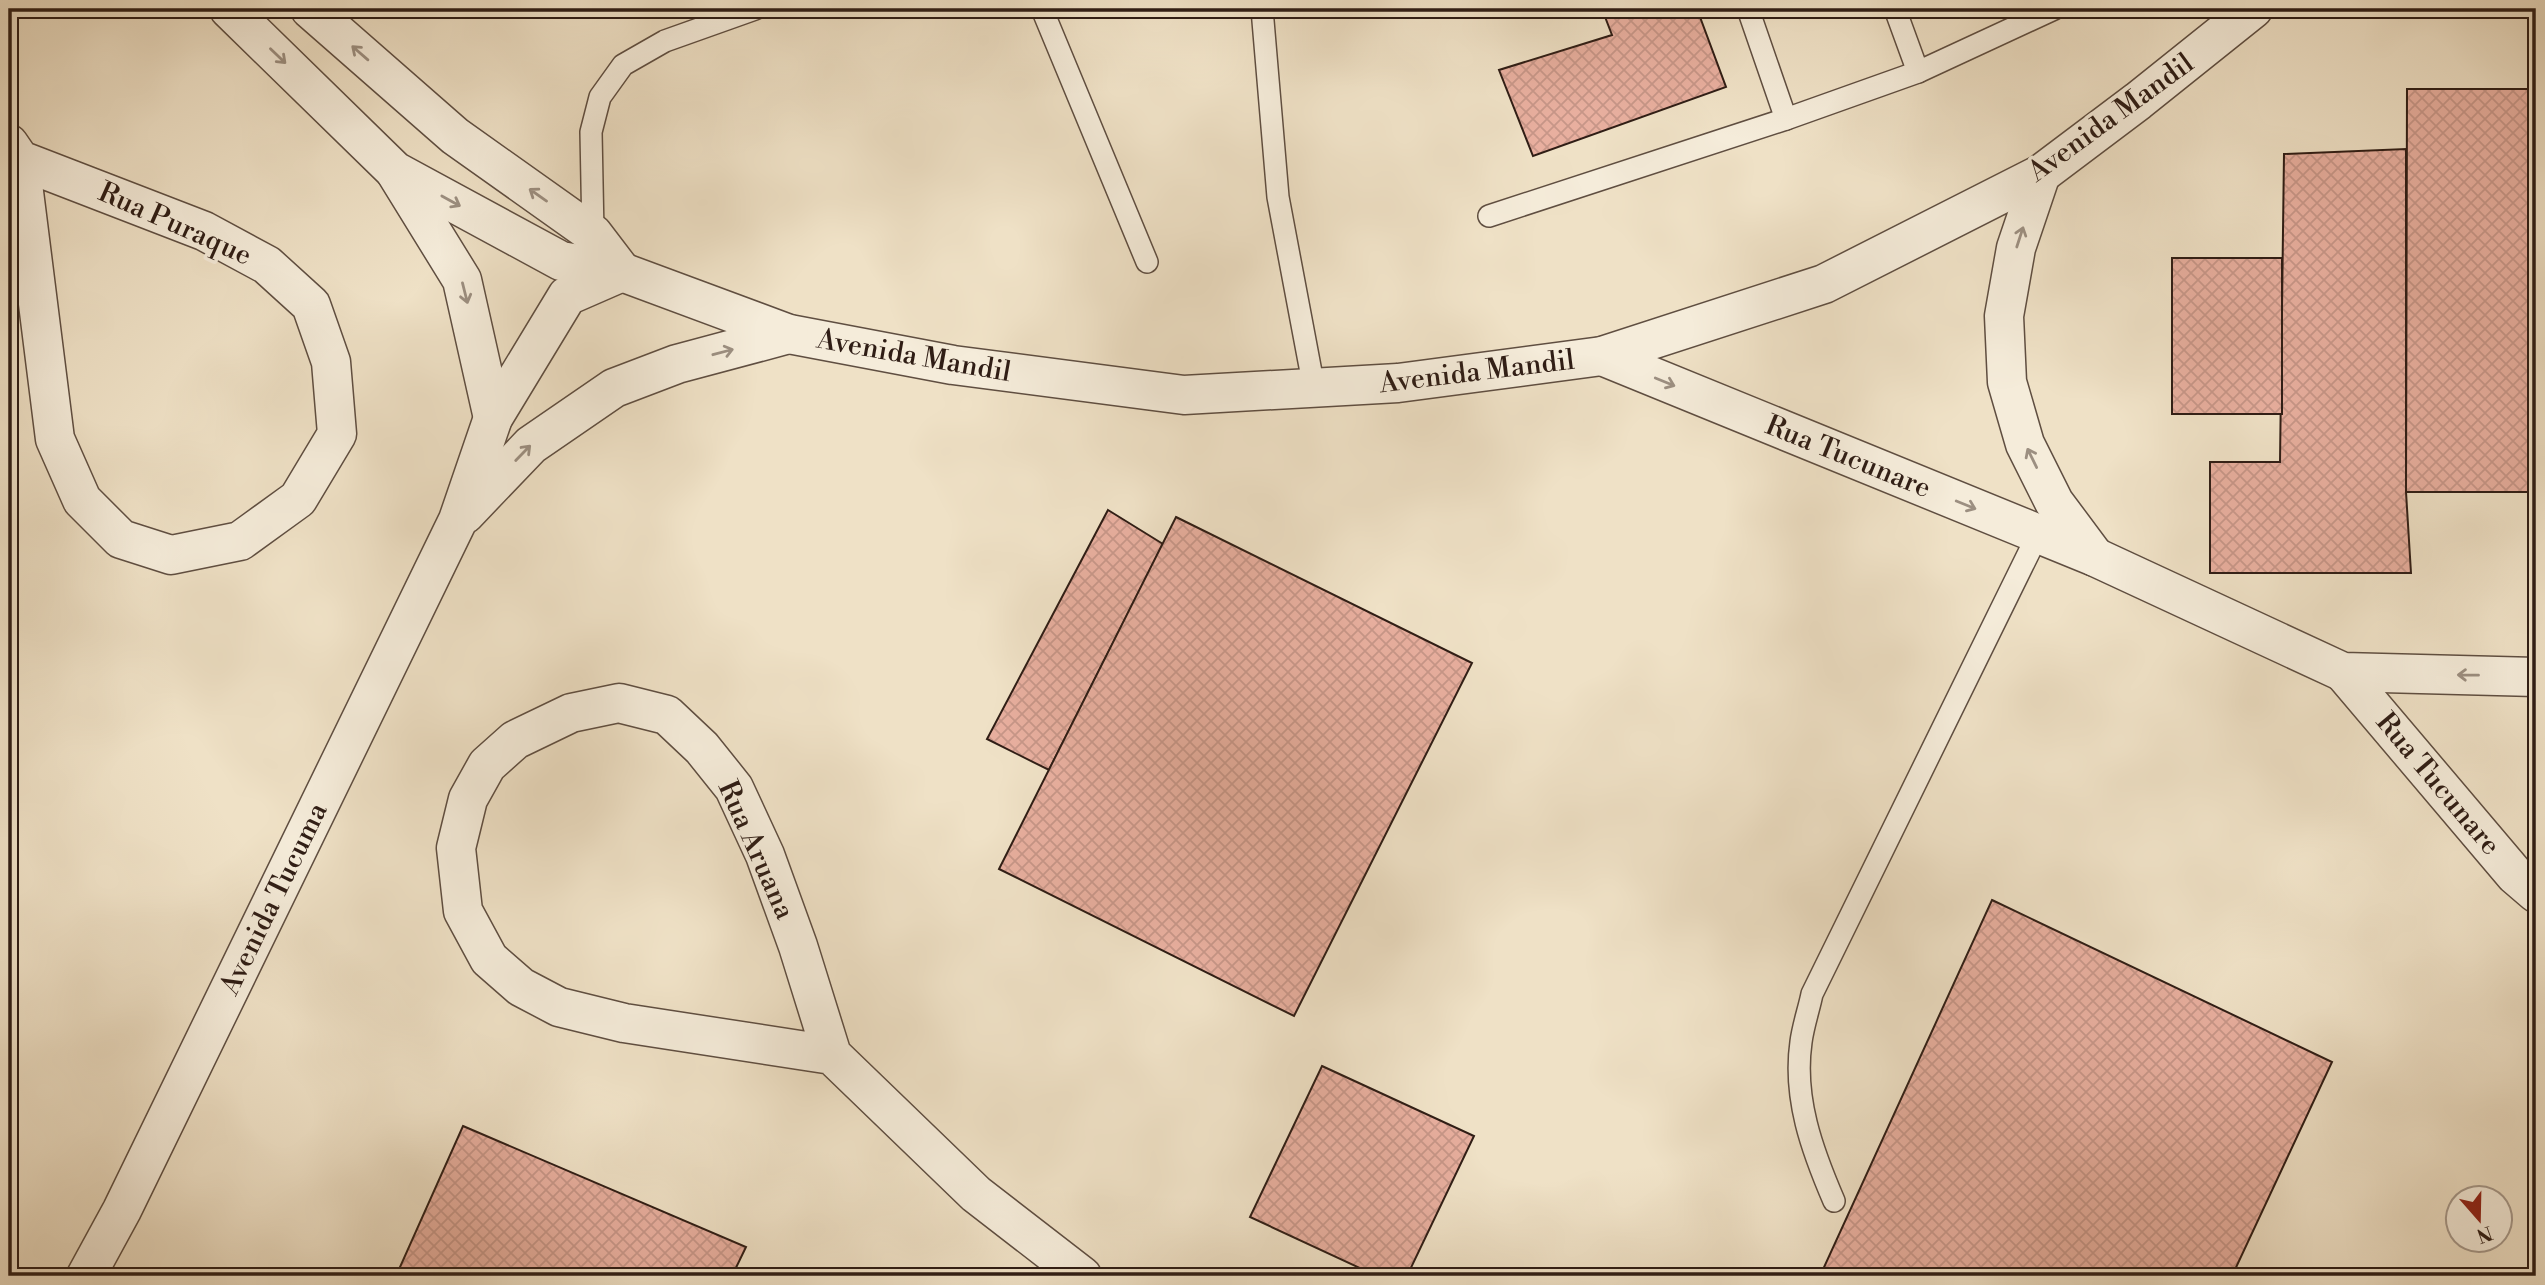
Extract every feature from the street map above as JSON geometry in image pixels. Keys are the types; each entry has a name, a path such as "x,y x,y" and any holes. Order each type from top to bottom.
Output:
{"street":[{"name":"Avenida Mandil","path":"229,9 395,171 561,261 622,272 789,334 953,365 1184,395 1398,383 1602,356 1824,284 2041,174 2253,9"},
{"path":"310,9 456,136 593,234 622,272"},
{"name":"Rua Puraque","path":"15,152 204,231 267,265 311,305 331,362 337,434 298,499 240,541 171,555 121,539 82,500 55,439 15,152"},
{"path":"395,171 462,280 493,418"},
{"name":"Rua Tucunare","path":"2041,174 2016,248 2004,316 2007,382 2046,518"},
{"name":"Avenida Tucuma","path":"86,1276 122,1210 458,520 493,418 568,296 622,272"},
{"name":"Avenida Tucuma","path":"458,520 531,445 614,388 677,364 789,334"},
{"name":"Rua Tucunare","path":"1602,356 2046,518 2095,557 2343,672 2536,677"},
{"name":"Rua Tucunare","path":"2343,672 2515,875 2536,893"},
{"name":"Rua Aruana","path":"832,1055 624,1023 559,1007 521,987 489,959 463,911 456,848 468,799 487,765 515,740 570,713 619,703 667,715 702,748 734,788 765,855 798,946 832,1055 976,1194 1082,1276"}],"lane":[{"path":"593,234 591,132 600,97 623,65 665,41 755,9"},
{"path":"1042,9 1147,262"},
{"path":"1262,9 1278,197 1314,388"},
{"path":"1748,9 1786,120"},
{"path":"1895,9 1918,72"},
{"path":"1489,216 1786,120 1918,72 2013,18 2054,9"},
{"path":"1834,1200 1814,1154 1801,1101 1801,1043 1812,994 2046,518"}],"building":[{"path":"1602,9 1697,9 1726,87 1533,156 1499,70 1612,35"},
{"path":"2407,89 2536,89 2535,492 2406,492"},
{"path":"2406,149 2406,492 2411,573 2210,573 2210,462 2280,462 2284,154"},
{"path":"2172,258 2282,258 2282,414 2172,414"},
{"path":"1108,510 1163,544 1049,770 987,739"},
{"path":"1176,517 1472,663 1294,1016 999,869"},
{"path":"1992,900 2332,1062 2232,1276 1820,1276"},
{"path":"1322,1066 1474,1136 1407,1276 1377,1276 1250,1217"},
{"path":"463,1126 746,1247 732,1276 396,1276"}]}
